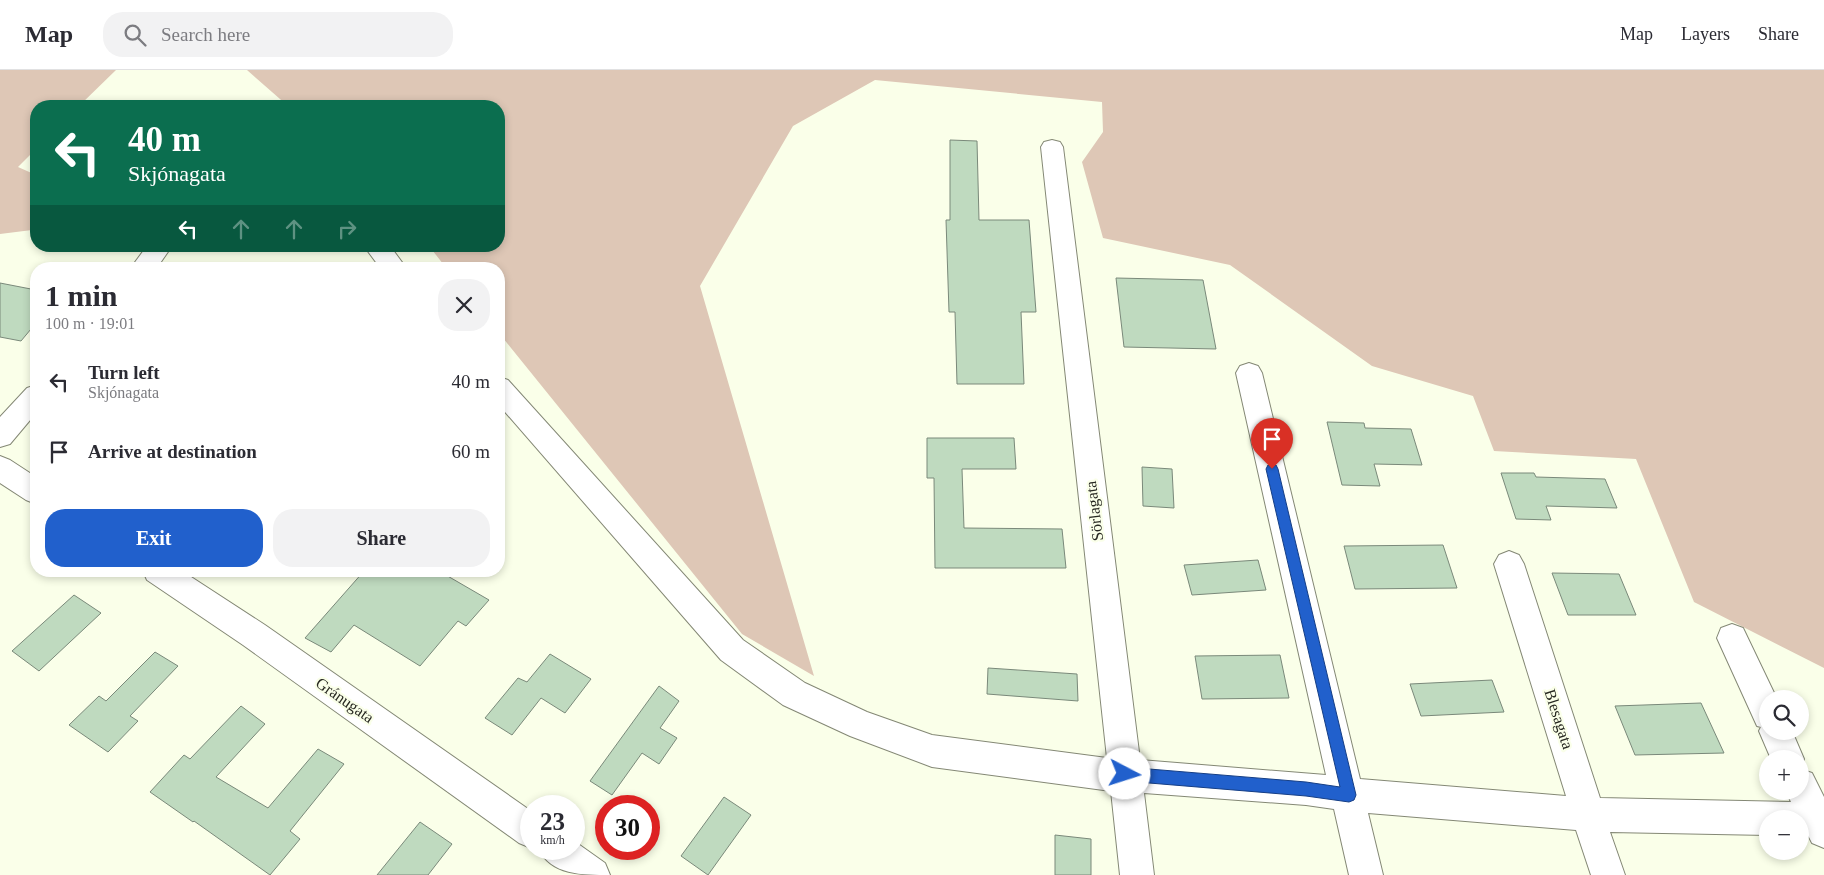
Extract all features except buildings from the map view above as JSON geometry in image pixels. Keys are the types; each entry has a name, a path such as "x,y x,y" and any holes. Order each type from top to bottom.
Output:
{"street":[{"name":"Sörlagata","path":"1052,147 1137,875"},
{"path":"147,262 155,252"},
{"path":"381,252 389,262"},
{"path":"1250,372 1366,875"},
{"path":"505,394 732,650 794,694 861,725 932,750 1092,773 1125,774 1306,789 1349,795 1587,814 1813,823 1805,800"},
{"path":"0,436 30,402"},
{"path":"0,468 30,488"},
{"name":"Blesagata","path":"1509,564 1577,775 1587,814 1608,875"},
{"name":"Gránugata","path":"166,577 254,635 520,824"},
{"path":"1732,638 1759,696"},
{"path":"572,860 593,875"}],"shaded area":[{"path":"0,70 116,70 85,100 30,100 30,155 18,167 30,172 30,230 0,234"},
{"path":"247,70 1824,70 1824,668 1694,602 1636,459 1494,451 1473,396 1372,366 1230,265 1103,238 1082,162 1103,132 1102,102 875,80 793,126 700,286 814,676 742,634 505,340 505,262 442,262 434,252 505,252 505,100 281,100"}],"route":[{"path":"1125,774 1306,789 1349,795 1272,469"}]}
